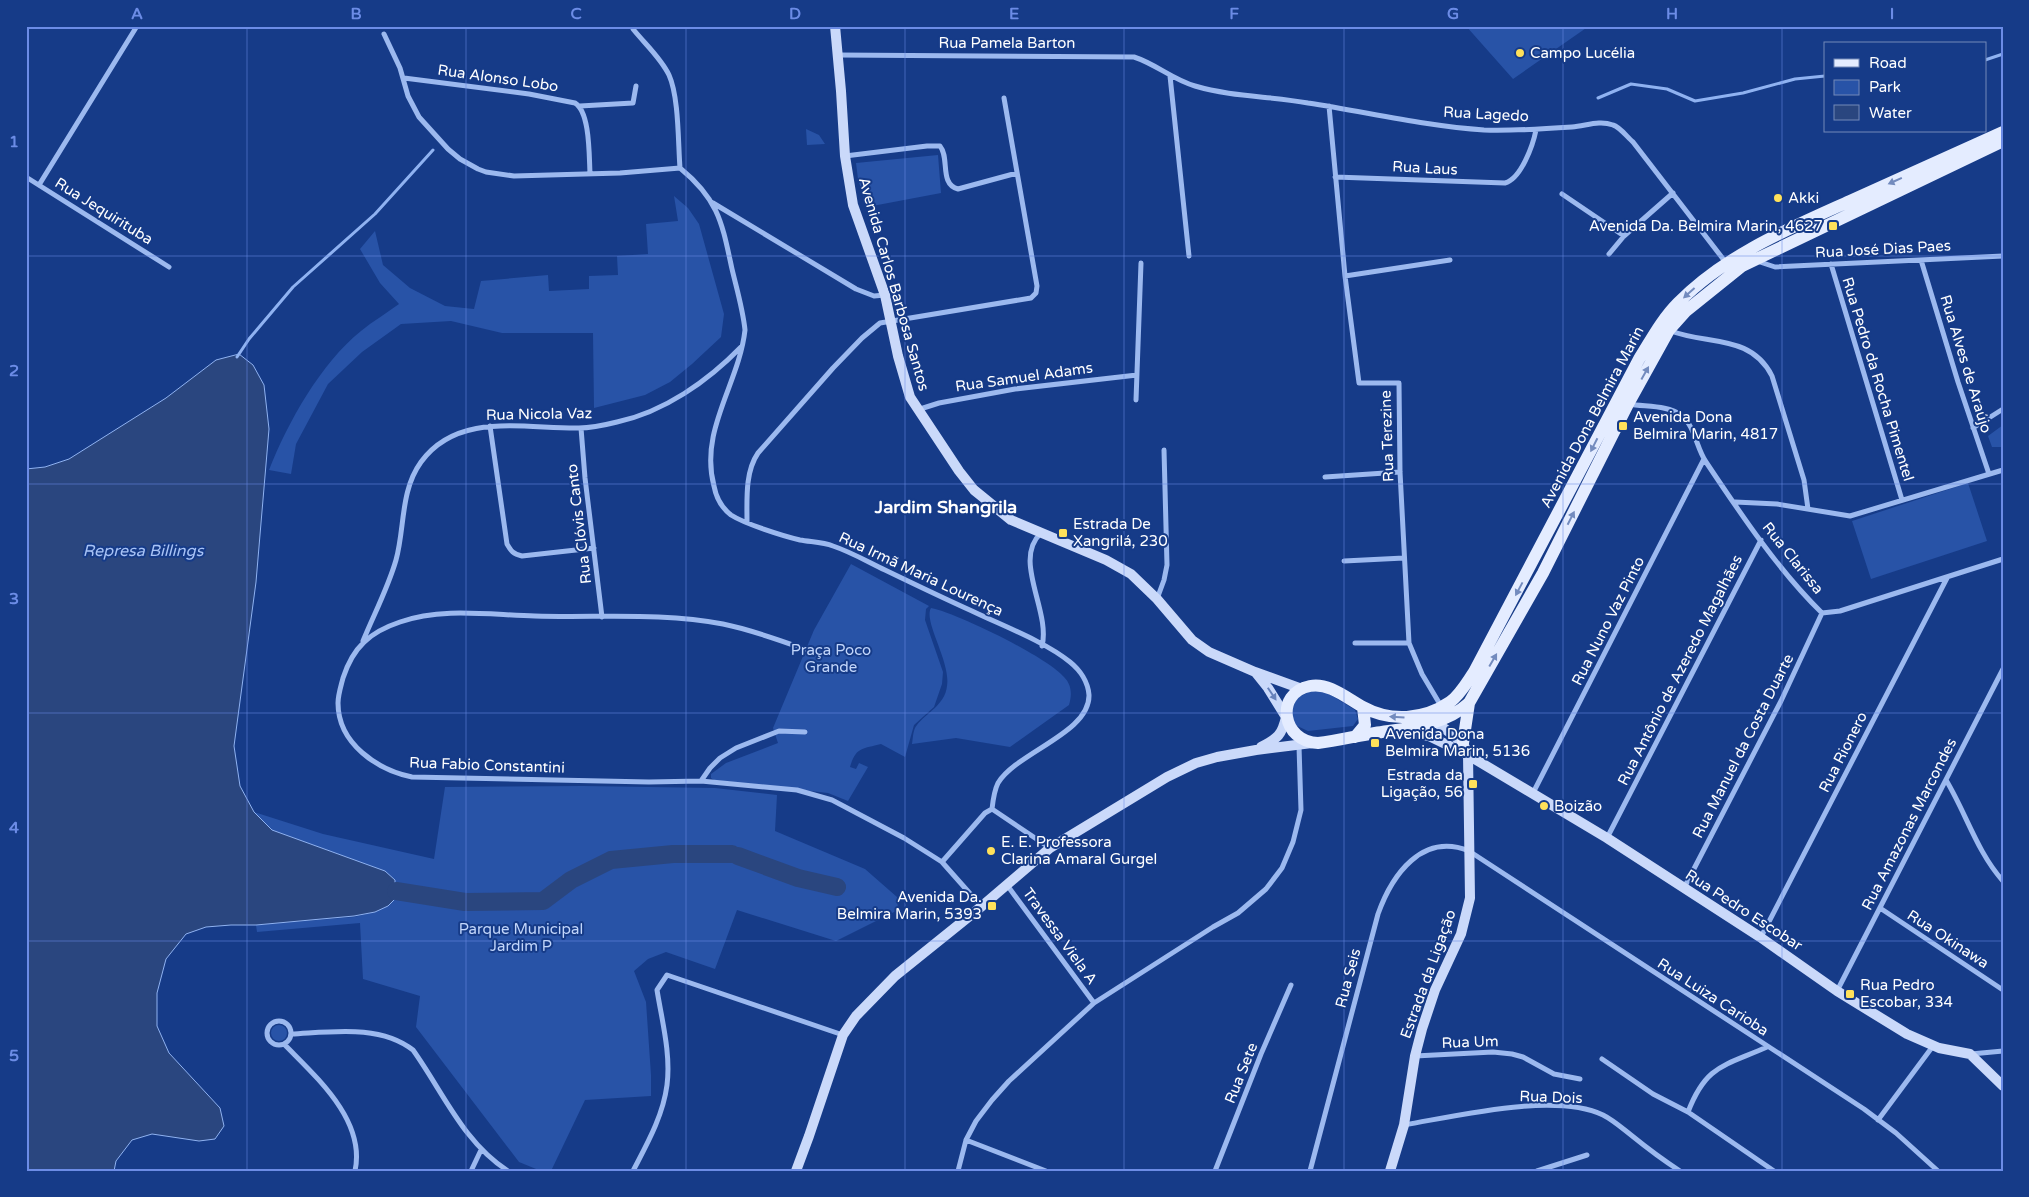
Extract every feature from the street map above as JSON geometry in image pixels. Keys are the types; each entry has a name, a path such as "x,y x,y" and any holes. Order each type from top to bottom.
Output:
{"main road":[{"name":"Avenida Carlos Barbosa Santos","path":"835,26 845,156 853,205 885,295 904,380 916,410 974,490 1012,520 1106,560 1131,574 1158,598 1192,640 1209,652 1255,672 1302,689"},
{"name":"Avenida Dona Belmira Marin","path":"1759,257 1782,232 2003,132"},
{"name":"Avenida Dona Belmira Marin","path":"796,1171 843,1035 856,1016 895,976 1050,848 1166,777 1196,763 1217,757 1399,731 1436,713 1463,689 1474,672 1664,328 1686,310 1730,267 1759,257 2003,141"},
{"name":"Avenida Dona Belmira Marin","path":"1256,750 1279,737 1284,728 1289,702 1302,689 1312,685 1322,686 1363,707 1396,718 1460,711 1469,702 1543,573 1622,403"},
{"name":"Avenida Carlos Barbosa Santos","path":"1255,672 1286,716"},
{"path":"1465,749 1465,719 1469,702"},
{"path":"1355,737 1365,725 1363,707"},
{"name":"Rua Pedro Escobar","path":"1436,713 1465,749"},
{"path":"1286,716 1288,725 1294,732 1312,743"},
{"name":"Rua Pedro Escobar","path":"1399,731 1429,736 1465,749 1608,838 1760,937 1838,991 1907,1034 1933,1046 1970,1054"},
{"name":"Estrada da Ligação","path":"1390,1171 1404,1125 1414,1056 1430,1005 1458,942 1470,898 1465,749"},
{"path":"1970,1054 2003,1086"}],"street":[{"path":"39,185 137,26"},
{"path":"384,34 404,78 408,96 419,117 439,140 467,164 486,172 514,176 680,168 674,91 669,76 660,61 632,27"},
{"name":"Rua Pamela Barton","path":"838,56 1120,56 1134,57 1147,61 1170,76"},
{"path":"1170,76 1189,256"},
{"name":"Rua Lagedo","path":"1170,76 1194,86 1219,92 1329,106 1484,130 1536,130 1578,127 1598,122 1615,125 1633,142 1730,267"},
{"name":"Rua Alonso Lobo","path":"404,78 554,97 568,100 580,106"},
{"path":"590,173 585,119 580,106 633,103 636,86"},
{"path":"747,522 749,477 751,466 758,453 862,338 880,323 1031,298 1036,293 1037,286 1004,98"},
{"name":"Rua Terezine","path":"1329,106 1345,276 1360,383 1399,382 1400,472 1409,643 1436,713"},
{"name":"Rua Laus","path":"1335,177 1499,184 1513,179 1528,153 1536,130"},
{"path":"845,156 940,146 943,152 948,182 958,190 1017,173"},
{"name":"Rua Irmã Maria Lourença","path":"680,168 712,202 722,222 744,320 743,345 716,421 712,439 711,471 721,504 731,514 782,535 828,544 846,550 1042,646 1070,662 1084,678 1088,692 1087,707 1075,723 1025,757 1006,774 996,788 992,809"},
{"name":"Rua Jequirituba","path":"26,177 169,267"},
{"path":"1609,254 1624,236 1673,193"},
{"path":"1562,194 1624,236"},
{"path":"712,202 856,289 874,296 885,295"},
{"name":"Rua José Dias Paes","path":"1759,257 1775,267 2003,256"},
{"path":"1345,276 1450,260"},
{"name":"Rua Alves de Araújo","path":"1921,260 1989,474"},
{"path":"1136,400 1141,263"},
{"name":"Rua Pedro da Rocha Pimentel","path":"1831,264 1902,500"},
{"path":"1664,328 1687,336 1723,341 1738,346 1752,353 1765,364 1772,376 1802,472 1807,492 1808,509"},
{"name":"Rua Nicola Vaz","path":"363,641 396,560 405,501 415,471 426,456 441,443 470,430 490,426 528,425 581,428 619,422 648,413 694,386 743,345"},
{"name":"Rua Samuel Adams","path":"916,410 939,402 980,394 1136,375"},
{"name":"Rua Clarissa","path":"1622,403 1671,410 1680,414 1688,421 1704,459 1734,502 1809,600 1822,613 1840,611 2003,559"},
{"path":"1973,428 2003,409"},
{"path":"490,426 507,544 510,551 515,555 522,556 594,548"},
{"name":"Rua Clóvis Canto","path":"581,428 585,478 602,617"},
{"path":"1158,598 1167,565 1164,450"},
{"name":"Rua Nuno Vaz Pinto","path":"1533,793 1704,459"},
{"path":"1734,502 1778,504 1850,516 2003,470"},
{"path":"1325,477 1400,472"},
{"path":"1041,532 1032,544 1030,559 1044,636 1042,646"},
{"name":"Rua Antônio de Azeredo Magalhães","path":"1608,838 1762,540"},
{"path":"1344,561 1404,558"},
{"name":"Rua Rionero","path":"1760,937 1947,578"},
{"path":"363,641 378,631 400,622 452,613 656,617 722,624 810,651"},
{"name":"Rua Manuel da Costa Duarte","path":"1684,888 1781,701 1822,613"},
{"name":"Rua Fabio Constantini","path":"363,641 345,673 338,703 339,716 343,726 359,750 371,761 384,768 412,777 649,782 701,781 790,789 824,797 904,838 942,862 982,906"},
{"path":"1355,643 1409,643"},
{"name":"Rua Amazonas Marcondes","path":"1838,991 2003,669"},
{"path":"701,781 720,758 736,748 779,731 805,732"},
{"path":"958,1171 966,1140 976,1121 1009,1081 1094,1003 1238,913 1266,889 1282,868 1293,842 1301,810 1299,746"},
{"path":"1946,780 1956,796 1985,858 2003,881"},
{"path":"942,862 985,813 992,809 1050,848"},
{"name":"Rua Seis","path":"1310,1171 1378,914 1386,893 1408,863 1422,853 1448,846 1469,851"},
{"name":"Rua Luiza Carioba","path":"1469,851 1878,1120 1936,1170"},
{"name":"Travessa Viela A","path":"1007,884 1094,1003"},
{"name":"Rua Okinawa","path":"1880,908 2003,990"},
{"path":"633,1171 656,1124 667,1086 668,1062 657,990 667,975 843,1035"},
{"name":"Rua Sete","path":"1215,1171 1261,1054 1291,985"},
{"path":"275,1022 283,1022 289,1026 291,1034 289,1040 284,1044 277,1045 270,1041 267,1034 269,1026 275,1022"},
{"path":"291,1034 361,1032 387,1036 403,1042 413,1050 481,1150 508,1171"},
{"path":"284,1044 324,1088 347,1117 356,1142 355,1171"},
{"path":"1878,1120 1933,1046"},
{"path":"1688,1112 1698,1088 1714,1070 1767,1047"},
{"path":"1970,1054 2003,1050"},
{"name":"Rua Um","path":"1414,1056 1493,1052 1512,1054 1522,1057 1554,1074 1580,1079"},
{"path":"1602,1058 1653,1094 1688,1112 1774,1171"},
{"name":"Rua Dois","path":"1404,1125 1515,1107 1577,1108 1605,1116 1657,1156 1680,1171"},
{"path":"966,1140 1046,1171"},
{"path":"471,1171 481,1150"},
{"path":"1537,1171 1587,1155"}],"green space":[{"name":"Campo Lucélia","path":"1466,26 1589,26 1513,79"},
{"path":"806,129 819,135 825,144 807,145"},
{"path":"938,155 941,193 867,207 858,179 856,163"},
{"path":"674,196 688,208 699,224 724,314 721,337 670,382 645,395 594,408 593,333 502,333 451,321 401,324 362,352 328,384 296,444 291,474 269,470 296,413 332,359 361,331 399,304 380,283 360,249 375,231 383,265 410,288 445,306 474,309 481,281 548,275 549,291 589,289 589,276 618,275 617,256 648,254 646,224 678,221"},
{"path":"2003,425 2003,447 1992,447 1988,436"},
{"path":"1968,483 1987,541 1871,579 1852,521"},
{"name":"Praça Poco Grande","path":"851,564 929,606 926,609 925,620 943,672 942,684 934,707 914,725 905,757 881,744 864,748 857,752 850,767 856,769 859,763 868,767 848,801 828,793 714,780 711,778 711,774 726,763 778,743 773,728 814,630"},
{"path":"931,608 980,627 1040,658 1054,668 1069,683 1071,694 1069,705 1010,747 956,738 912,744 916,727 939,704 946,693 947,686 945,666 931,622"},
{"path":"1318,687 1355,710 1358,719 1353,726 1308,731 1293,724 1291,701"},
{"name":"Parque Municipal Jardim P","path":"583,786 715,788 777,795 775,831 865,869 897,897 898,910 836,941 737,910 715,969 666,952 648,959 634,971 646,1002 651,1096 585,1100 551,1171 541,1171 519,1162 416,1027 420,996 363,979 360,923 257,932 256,925 354,917 375,912 388,906 395,899 385,871 272,830 254,812 323,834 434,859 445,787"},
{"path":"276,1025 282,1025 287,1030 285,1039 276,1041 271,1036 271,1030"}],"water":[{"name":"Represa Billings","path":"239,354 253,365 264,385 269,429 256,582 234,746 240,786 254,812 272,830 385,871 395,880 395,899 388,906 375,912 354,916 256,925 206,927 186,934 166,959 157,993 157,1026 169,1053 220,1108 224,1126 215,1139 199,1141 152,1134 132,1140 116,1161 114,1171 26,1171 26,469 45,467 69,459 166,398 216,360"}],"waterway":[{"path":"1986,60 2003,54"},
{"path":"1598,98 1631,84 1667,89 1695,101 1743,93 1795,79 1824,76"},
{"path":"237,357 249,339 293,287 375,214 433,150"},
{"path":"396,891 465,902 543,901 571,880 611,860 673,854 732,854"},
{"path":"738,856 798,878 837,887"}],"place":[{"name":"Campo Lucélia","path":"1520,53"},
{"name":"Akki","path":"1778,198"},
{"name":"Avenida Da. Belmira Marin, 4627","path":"1833,226"},
{"name":"Avenida Dona Belmira Marin, 4817","path":"1623,426"},
{"name":"Estrada De Xangrilá, 230","path":"1063,533"},
{"name":"Avenida Dona Belmira Marin, 5136","path":"1375,743"},
{"name":"Estrada da Ligação, 56","path":"1473,784"},
{"name":"Boizão","path":"1544,806"},
{"name":"E. E. Professora Clarina Amaral Gurgel","path":"991,851"},
{"name":"Avenida Da. Belmira Marin, 5393","path":"992,906"},
{"name":"Rua Pedro Escobar, 334","path":"1850,994"}],"district":[{"name":"Jardim Shangrila","path":"946,507"}]}
